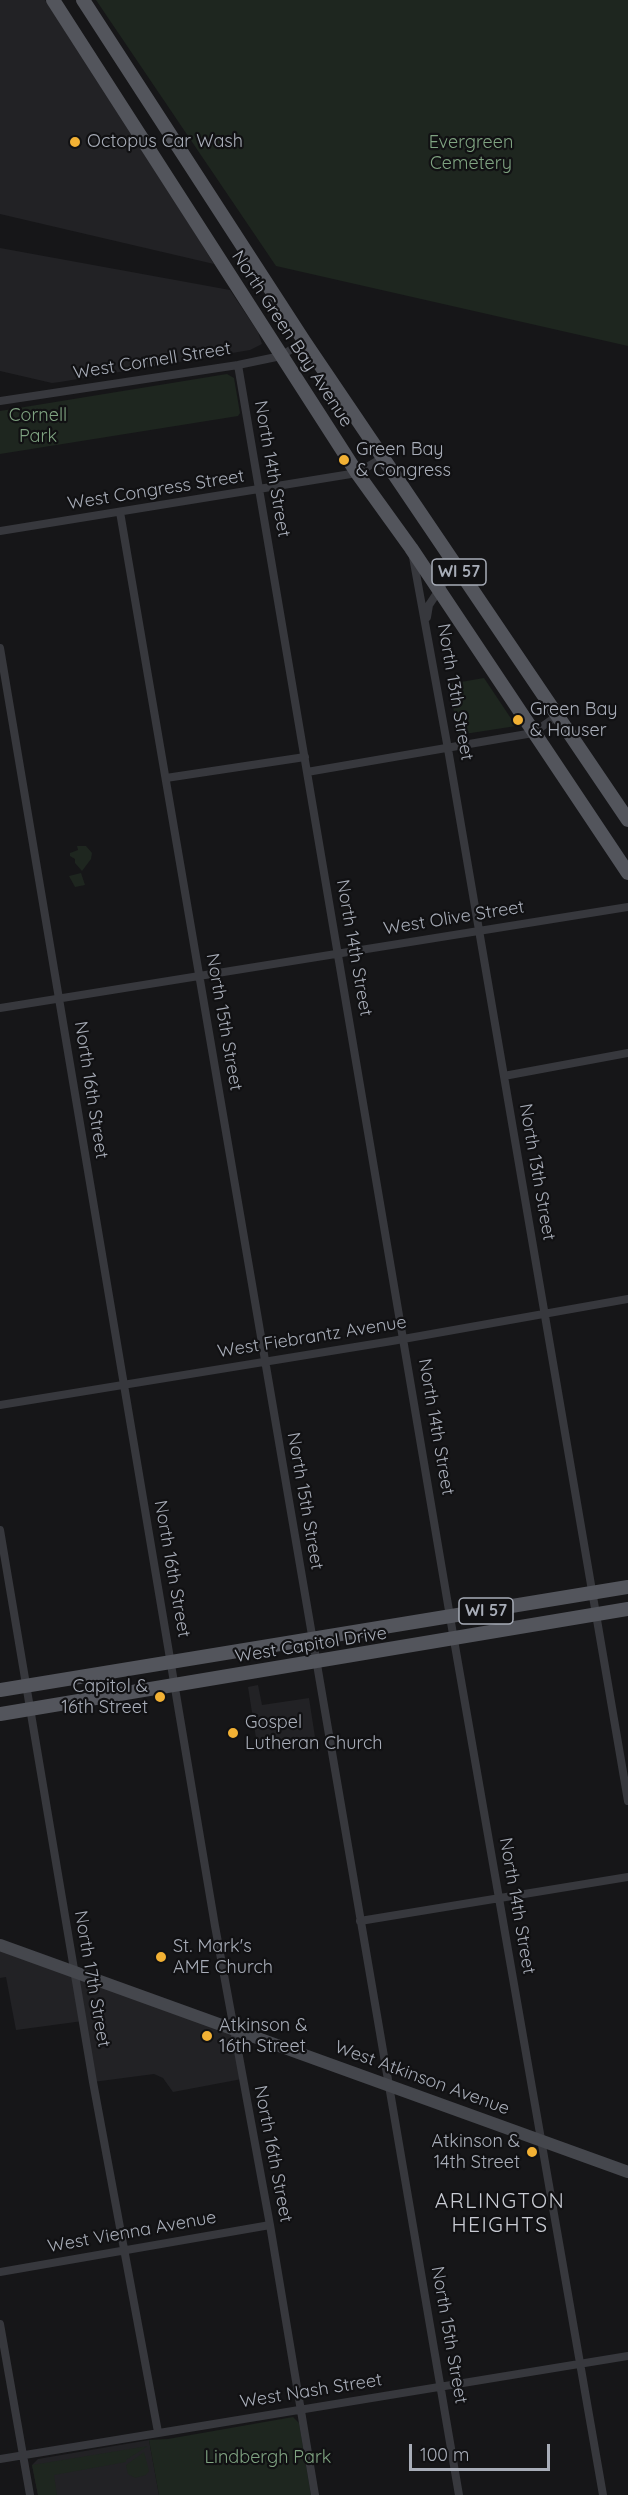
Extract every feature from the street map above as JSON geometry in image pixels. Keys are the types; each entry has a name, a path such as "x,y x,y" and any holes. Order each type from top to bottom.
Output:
{"main road":[{"name":"North Green Bay Avenue","path":"53,0 357,473 411,548 628,873"},
{"name":"North Green Bay Avenue","path":"83,0 304,341 628,820"},
{"name":"West Capitol Drive","path":"0,1690 628,1587"},
{"name":"West Capitol Drive","path":"0,1714 454,1640 628,1609"}],"street":[{"name":"West Cornell Street","path":"0,401 238,365 281,356 304,341"},
{"name":"North 14th Street","path":"238,365 450,1617 603,2495"},
{"name":"West Congress Street","path":"0,531 357,473 384,457"},
{"name":"North 15th Street","path":"120,512 459,2495"},
{"name":"North 13th Street","path":"411,548 448,749 628,1801"},
{"path":"427,629 427,610 449,575 451,560"},
{"name":"North 16th Street","path":"0,648 171,1662 315,2495"},
{"path":"307,772 533,733 557,716"},
{"path":"166,778 305,757"},
{"name":"West Olive Street","path":"0,1008 628,907"},
{"path":"504,1076 628,1053"},
{"name":"West Fiebrantz Avenue","path":"0,1405 628,1299"},
{"name":"North 17th Street","path":"0,1530 75,1972 158,2432"},
{"path":"360,1921 628,1877"},
{"name":"West Atkinson Avenue","path":"0,1945 628,2172"},
{"name":"West Vienna Avenue","path":"0,2272 270,2225"},
{"path":"0,2324 30,2495"},
{"name":"West Nash Street","path":"0,2459 628,2356"}],"shaded area":[{"path":"0,0 45,0 103,85 214,264 0,214"},
{"path":"0,248 230,290 258,332 262,344 250,350 52,383 0,371"},
{"path":"258,1685 262,1705 309,1698 315,1737 269,1746 268,1741 257,1744 248,1687"},
{"path":"0,1945 234,2029 242,2079 173,2092 163,2078 154,2074 93,2082 83,2021 16,2030 6,1977 0,1978"},
{"path":"149,2440 159,2495 38,2495 32,2465 38,2459"}],"green space":[{"name":"Evergreen Cemetery","path":"96,0 628,0 628,346 276,266"},
{"name":"Cornell Park","path":"227,374 234,378 240,413 238,416 0,454 0,411"},
{"path":"484,678 516,726 458,735 449,684"},
{"path":"77,846 86,846 92,853 91,859 82,871 75,863 75,859 70,856 70,853 78,850"},
{"path":"81,873 85,885 75,887 69,876"},
{"name":"Lindbergh Park","path":"293,2417 299,2423 311,2495 159,2495 149,2440 168,2439"},
{"path":"148,2446 126,2462 54,2475 57,2495 38,2495 32,2465"},
{"path":"144,2452 149,2471 146,2475 135,2478 128,2474 126,2465"}],"place":[{"name":"Octopus Car Wash","path":"75,142"},
{"name":"Green Bay & Congress","path":"344,460"},
{"name":"Green Bay & Hauser","path":"518,720"},
{"name":"Capitol & 16th Street","path":"160,1697"},
{"name":"Gospel Lutheran Church","path":"233,1733"},
{"name":"St. Mark's AME Church","path":"161,1957"},
{"name":"Atkinson & 16th Street","path":"207,2036"},
{"name":"Atkinson & 14th Street","path":"532,2152"}],"district":[{"name":"ARLINGTON HEIGHTS","path":"500,2214"}]}
